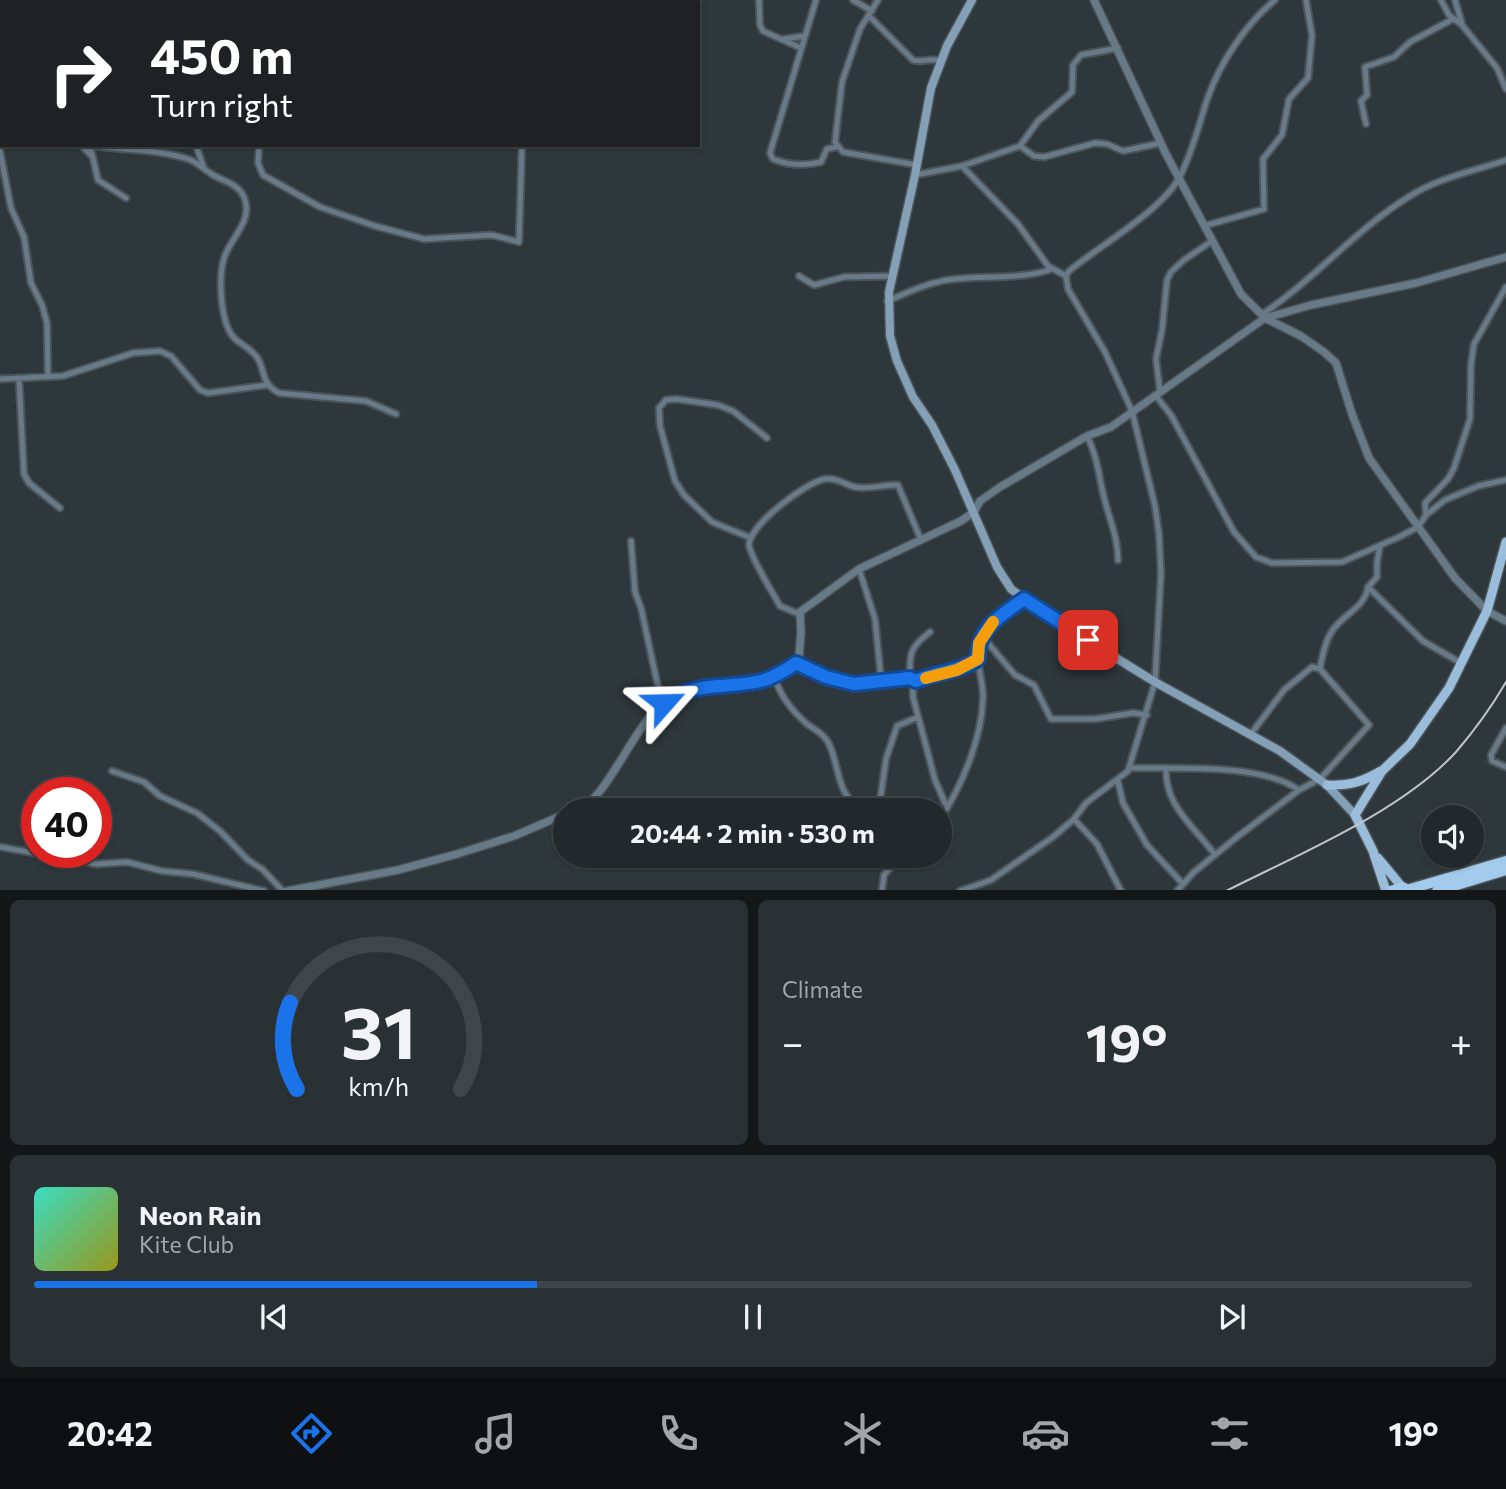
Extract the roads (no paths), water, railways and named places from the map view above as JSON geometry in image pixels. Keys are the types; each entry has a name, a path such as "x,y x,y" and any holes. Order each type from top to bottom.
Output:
{"highway":[{"path":"1408,889 1506,861"},
{"path":"1440,890 1506,870"}],"main road":[{"path":"972,0 940,61 931,88 887,301 890,336 897,361 913,397 932,425 997,567 1011,589 1155,682 1251,734 1324,782 1355,815 1373,851 1388,890"},
{"path":"1355,815 1382,771 1426,723 1449,688 1487,611 1506,542"},
{"path":"1324,782 1345,786 1363,781 1382,771"},
{"path":"1373,851 1408,889"}],"street":[{"path":"759,0 761,28 801,48"},
{"path":"816,0 770,148 770,156 783,162 802,165 823,161 828,148 836,147 843,152 917,165"},
{"path":"853,0 870,13 912,60 940,61"},
{"path":"836,147 841,86 860,29 878,0"},
{"path":"1094,0 1161,144 1241,294 1263,316 1301,336 1335,363 1364,448 1444,565 1487,611 1506,621"},
{"path":"963,890 987,882 1053,837 1074,819 1086,803 1118,781 1130,768 1155,682 1161,573 1159,534 1132,411 1105,352 1068,289 1066,276 1135,221 1169,191 1179,178 1210,93 1245,32 1275,0"},
{"path":"1204,226 1264,209 1263,159 1282,135 1289,99 1308,78 1312,35 1306,0"},
{"path":"1441,0 1453,19 1462,25 1497,68 1506,89"},
{"path":"1455,0 1462,25"},
{"path":"1366,124 1360,102 1367,95 1365,68 1394,57 1410,42 1453,19"},
{"path":"784,39 804,36"},
{"path":"915,175 962,166 1020,146 1038,121 1072,92 1073,65 1081,55 1118,48"},
{"path":"1020,146 1034,156 1044,157 1095,143 1107,144 1123,151 1161,144"},
{"path":"83,147 92,156"},
{"path":"91,147 98,180 126,198"},
{"path":"108,147 188,159 229,182 244,199 245,221 225,256 220,291 230,332 239,344 255,354 267,385 279,393 366,401 396,414"},
{"path":"146,147 149,152"},
{"path":"197,147 203,166"},
{"path":"259,147 258,163 263,175 320,207 424,239 492,235 519,242 522,147"},
{"path":"0,151 13,213 24,237 30,283 42,305 47,323 48,377"},
{"path":"799,614 859,569 961,521 974,512 980,500 1000,486 1087,436 1111,427 1263,316 1411,195 1437,183 1506,160"},
{"path":"962,166 1018,224 1052,269 1066,276"},
{"path":"0,196 8,192"},
{"path":"1212,241 1184,260 1171,272 1167,280 1156,359 1157,394 1234,532 1256,557 1272,563 1342,562 1418,527 1426,515 1446,500 1478,486 1506,480 1506,470"},
{"path":"1263,316 1416,283 1506,257"},
{"path":"887,301 943,281 1030,274 1052,269"},
{"path":"799,276 814,285 844,277 892,276"},
{"path":"1426,515 1425,503 1448,480 1470,419 1474,344 1506,287"},
{"path":"0,379 63,376 133,353 156,351 171,356 200,390 208,393 267,385"},
{"path":"19,378 24,474 29,483 60,508"},
{"path":"751,538 712,522 684,495 675,481 673,465 660,426 659,408 666,400 676,399 719,405 733,411 768,438"},
{"path":"1087,436 1094,450 1105,502 1115,528 1118,560"},
{"path":"799,614 779,606 749,547 751,538 790,498 826,479 841,481 857,488 898,485 921,540"},
{"path":"631,541 635,592 664,703"},
{"path":"1320,668 1334,628 1357,607 1377,577 1380,546"},
{"path":"859,569 875,619 882,680"},
{"path":"1368,587 1423,641 1461,663"},
{"path":"951,798 972,756 982,712 983,689 978,648 982,636 993,622 1024,599"},
{"path":"594,798 641,728 677,693 761,681 796,663 801,632 799,614"},
{"path":"930,632 917,642 911,652 912,687 935,780 943,798"},
{"path":"982,636 1015,675 1034,685 1051,719 1095,719 1133,713 1146,715"},
{"path":"796,663 826,677 854,684 913,680 957,670 978,659"},
{"path":"1178,890 1215,855 1299,790 1324,782 1369,725 1320,668 1312,667 1284,690 1251,734"},
{"path":"773,675 789,706 829,743 835,769 845,793 850,798"},
{"path":"880,798 886,759 897,726 918,717"},
{"path":"1506,728 1491,755 1492,761 1506,767"},
{"path":"1130,768 1251,773 1279,779 1299,790"},
{"path":"1166,769 1170,793 1180,816 1215,855"},
{"path":"112,771 144,782 160,796 197,813 284,890"},
{"path":"1118,781 1123,803 1147,845 1183,884"},
{"path":"310,888 398,870 514,836 553,819"},
{"path":"1074,819 1097,845 1120,890"},
{"path":"0,847 97,864 127,862 162,871 193,873 260,890"},
{"path":"882,890 884,875 890,868"},
{"path":"987,882 991,890"}],"railway":[{"path":"1228,890 1347,831 1407,794 1456,752 1483,718 1506,682"}]}
